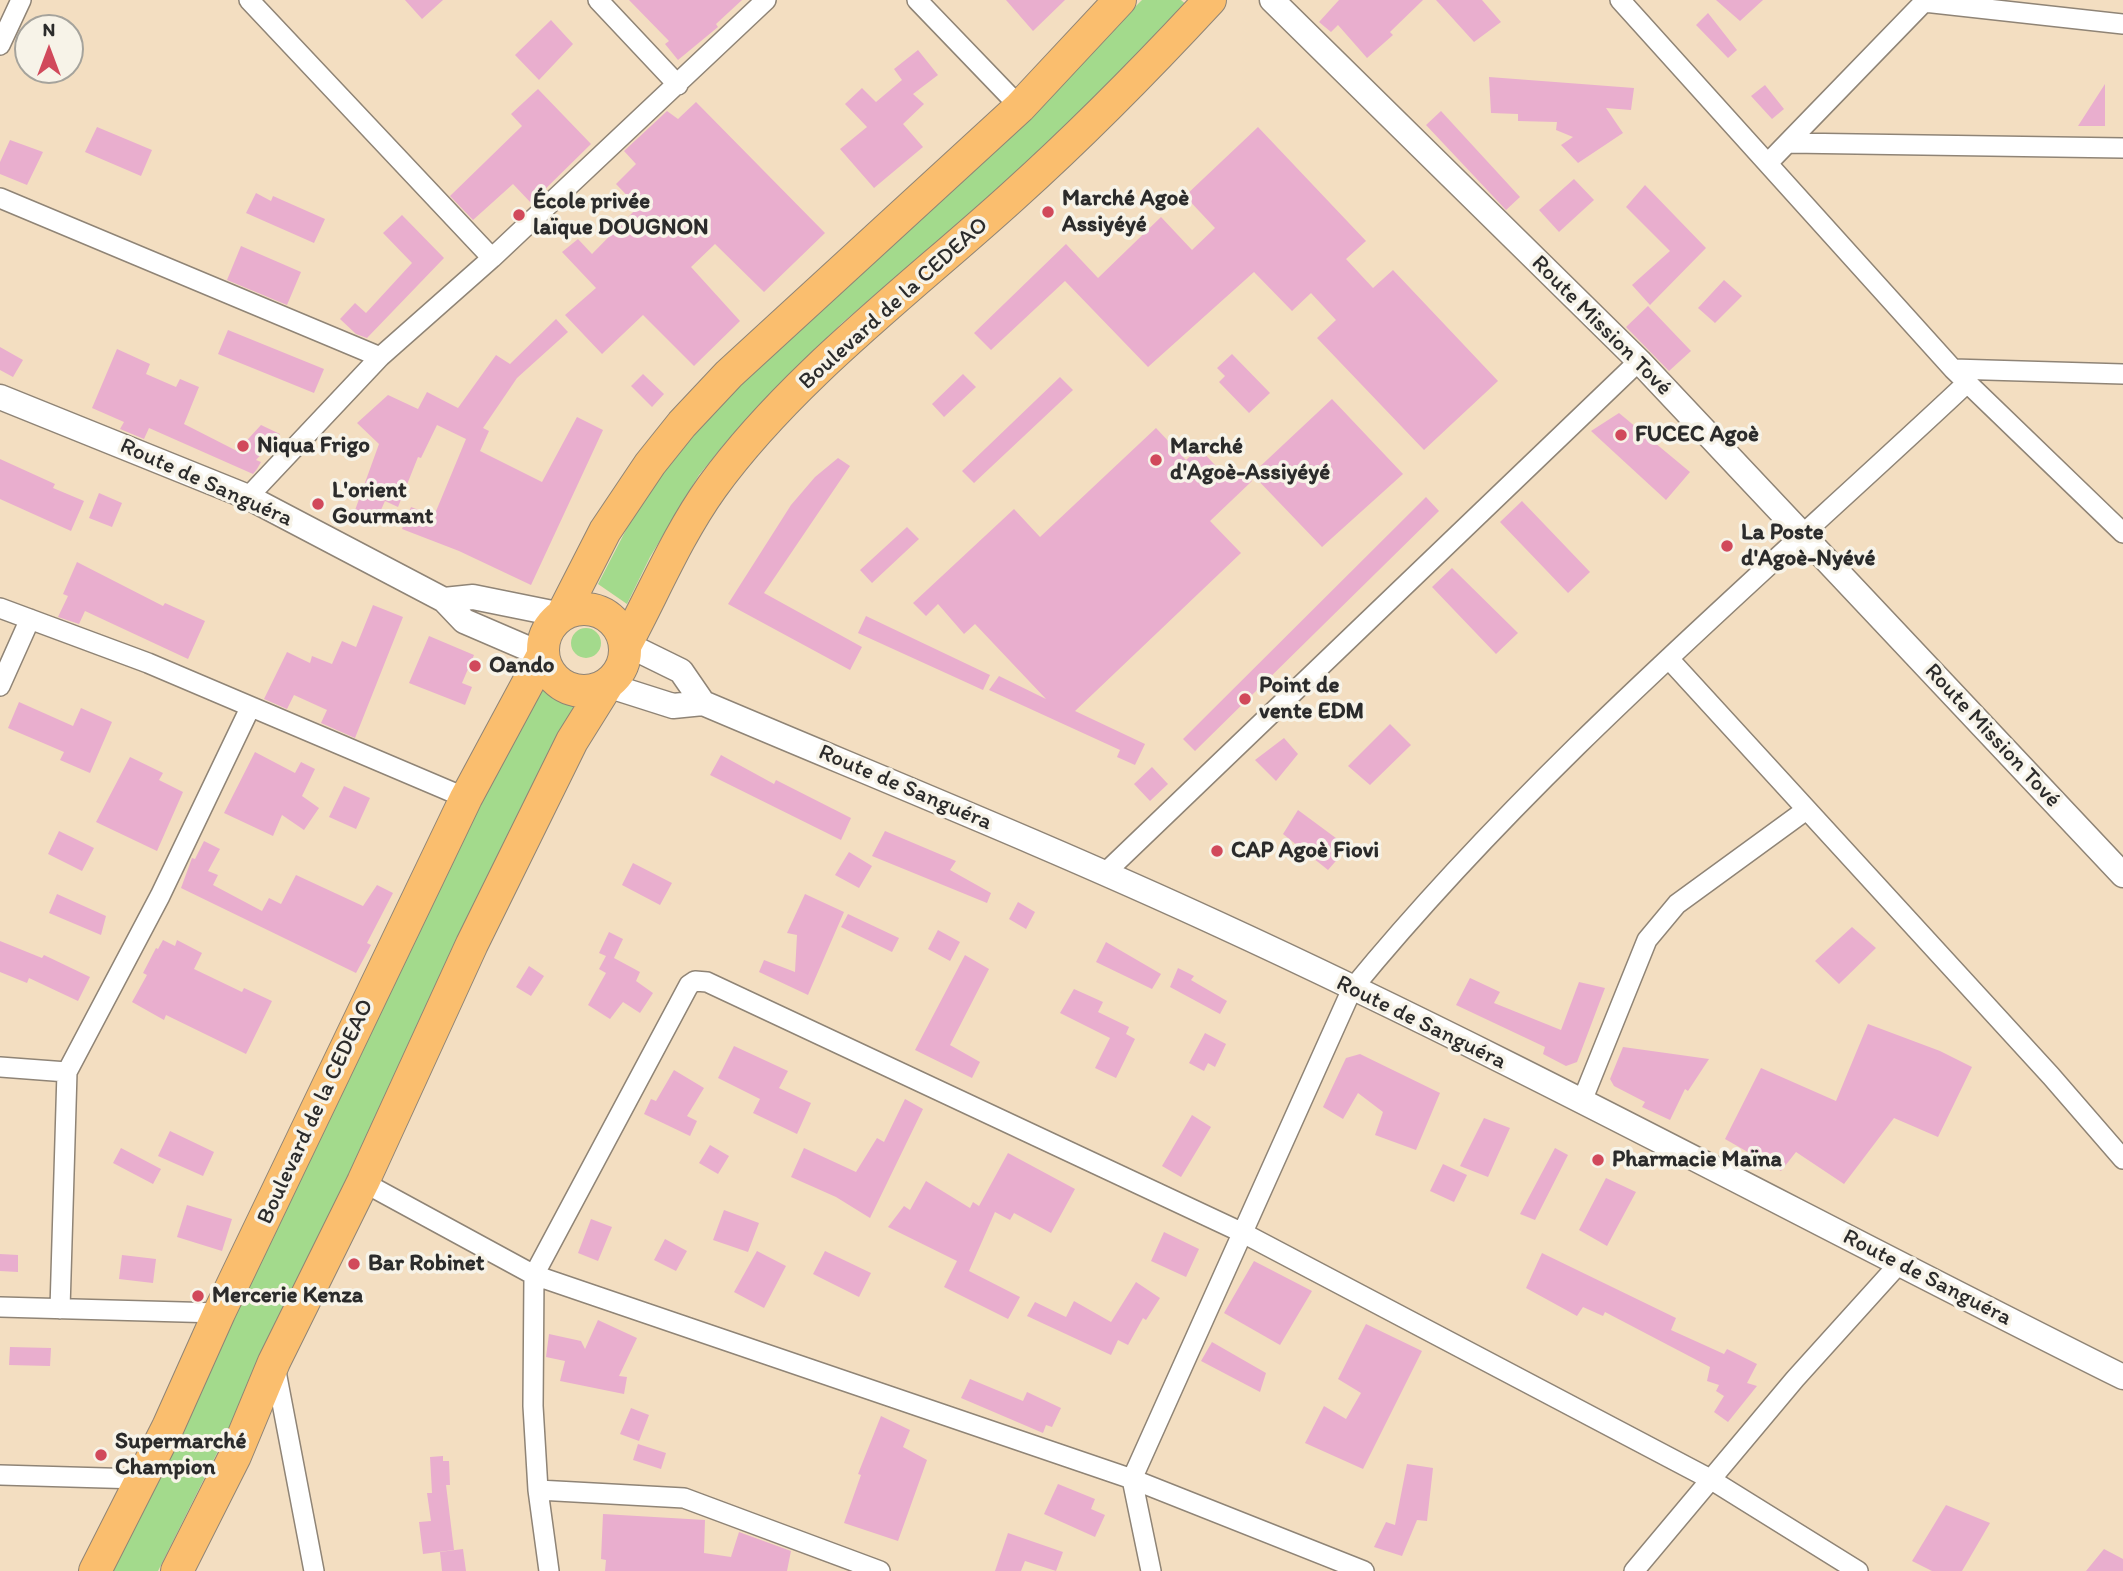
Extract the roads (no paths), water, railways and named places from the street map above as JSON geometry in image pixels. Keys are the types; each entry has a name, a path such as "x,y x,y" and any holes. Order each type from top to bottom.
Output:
{"main road":[{"path":"607,685 584,691 572,690 552,677 543,655 547,632 562,615 605,531 650,464 682,424 738,365 1020,107 1120,0"},
{"name":"Boulevard de la CEDEAO","path":"626,644 690,521 712,486 761,429 854,336 1014,196 1210,0"},
{"path":"177,1571 235,1457 274,1362 363,1182 472,944 572,741 607,685 622,667 626,644 622,633 607,615 584,608 562,615"},
{"name":"Boulevard de la CEDEAO","path":"95,1571 168,1427 219,1313 466,798 543,655"}],"street":[{"path":"0,44 21,0"},
{"path":"249,0 492,258"},
{"path":"598,0 678,85"},
{"path":"248,496 380,357 492,258 765,0"},
{"path":"917,0 1020,107"},
{"name":"Route Mission Tové","path":"1272,0 1639,361 2123,875"},
{"path":"1620,0 1960,375 2123,533"},
{"path":"1768,163 1925,1 2123,24"},
{"path":"1790,143 2123,148"},
{"path":"0,198 380,357"},
{"path":"1105,873 1639,361"},
{"path":"1151,1571 1132,1479 1352,989 1455,871 1669,659 1802,535 1960,375 2123,374"},
{"name":"Route de Sanguéra","path":"0,397 248,496 444,600 464,621 543,655"},
{"path":"444,600 473,597 562,615"},
{"path":"0,608 148,663 466,798"},
{"path":"0,685 30,619"},
{"path":"626,644 681,671 703,703"},
{"path":"1669,659 2123,1159"},
{"name":"Route de Sanguéra","path":"607,685 673,706 703,703 1105,873 1582,1101 1898,1265 2123,1377"},
{"path":"61,1309 67,1072 160,896 250,708"},
{"path":"1582,1101 1647,940 1660,922 1677,904 1807,810"},
{"path":"549,1571 538,1490 533,1406 534,1275 689,985 695,981 719,988 1243,1233 1710,1479 1858,1571"},
{"path":"0,1067 67,1072"},
{"path":"363,1182 534,1275 1132,1479 1364,1571"},
{"path":"1634,1571 1710,1479 1898,1265"},
{"path":"0,1307 219,1313"},
{"path":"274,1362 314,1571"},
{"path":"0,1475 140,1479"},
{"path":"538,1490 684,1498 880,1571"}],"place":[{"name":"Marché Agoè Assiyéyé","path":"1048,212"},
{"name":"École privée laïque DOUGNON","path":"519,215"},
{"name":"FUCEC Agoè","path":"1621,435"},
{"name":"Niqua Frigo","path":"243,446"},
{"name":"Marché d'Agoè-Assiyéyé","path":"1156,460"},
{"name":"L'orient Gourmant","path":"318,504"},
{"name":"La Poste d'Agoè-Nyévé","path":"1727,546"},
{"name":"Oando","path":"475,666"},
{"name":"Point de vente EDM","path":"1245,699"},
{"name":"CAP Agoè Fiovi","path":"1217,851"},
{"name":"Pharmacie Maïna","path":"1598,1160"},
{"name":"Bar Robinet","path":"354,1264"},
{"name":"Mercerie Kenza","path":"198,1296"},
{"name":"Supermarché Champion","path":"101,1455"}]}
